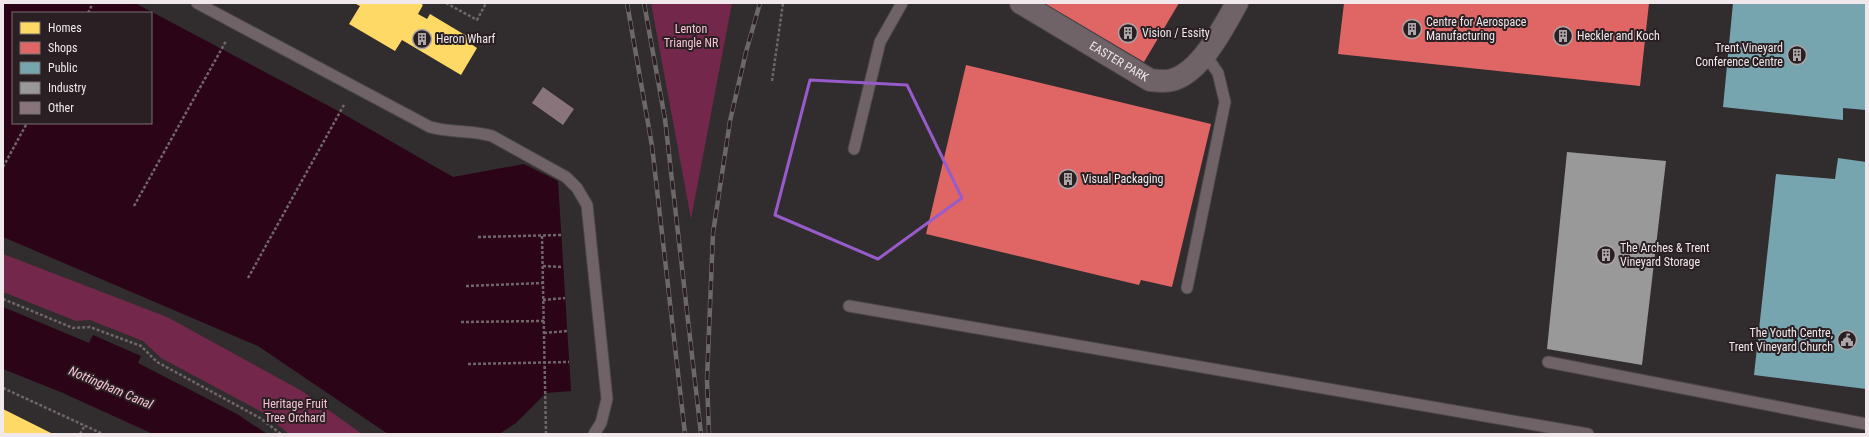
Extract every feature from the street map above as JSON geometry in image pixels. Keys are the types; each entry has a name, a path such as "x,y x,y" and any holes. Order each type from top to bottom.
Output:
{"street":[{"name":"EASTER PARK","path":"1021,3 1150,80 1165,82 1185,75 1213,44 1237,3"}],"lane":[{"path":"196,3 430,127 444,131 480,132 492,136 566,177 577,188 587,205 607,399 601,423 594,434"},
{"path":"854,149 880,42 902,3"},
{"path":"1188,288 1225,102 1218,73 1204,54"},
{"path":"849,306 1588,434"},
{"path":"1548,362 1866,424"}],"path":[{"path":"88,12 93,3"},
{"path":"446,3 478,20 486,3"},
{"path":"772,81 783,3"},
{"path":"134,206 222,49"},
{"path":"248,278 340,112"},
{"path":"3,167 26,124"},
{"path":"478,237 561,235"},
{"path":"542,236 546,434"},
{"path":"543,266 563,266"},
{"path":"466,286 543,283"},
{"path":"543,300 565,298"},
{"path":"3,299 73,328 90,327 141,346 157,362 260,418 281,434"},
{"path":"461,322 544,320"},
{"path":"544,333 567,331"},
{"path":"468,364 569,362"},
{"path":"3,388 103,434"},
{"path":"80,434 84,425"}],"highlighted area":[{"path":"810,80 907,85 962,198 878,259 775,215"}],"green space":[{"name":"Lenton Triangle NR","path":"651,3 732,3 691,219"},
{"name":"Heritage Fruit Tree Orchard","path":"3,254 167,317 302,391 362,434 289,434 262,412 161,358 143,341 90,320 76,321 3,292"}],"water":[{"path":"3,3 135,3 152,12 12,12 12,124 152,124 152,12 340,112 453,177 524,164 558,181 571,391 546,393 516,423 499,434 388,434 258,346 3,237"},
{"name":"Nottingham Canal","path":"3,307 89,343 93,335 141,356 138,363 237,414 267,434 153,434 63,393 3,369"}],"building: Homes":[{"name":"Heron Wharf","path":"354,3 420,3 423,5 418,14 427,19 430,14 470,38 468,42 477,48 461,75 402,40 395,51 349,24 360,6"},
{"path":"3,409 53,434 3,434"}],"building: Shops":[{"name":"Vision / Essity","path":"1044,3 1179,3 1144,62"},
{"path":"1344,3 1649,3 1640,86 1338,54"},
{"name":"Visual Packaging","path":"966,65 1211,124 1172,287 1141,280 1139,285 926,234"}],"building: Public":[{"name":"Trent Vineyard Conference Centre","path":"1733,3 1866,3 1866,110 1843,108 1843,120 1723,107"},
{"path":"1838,158 1866,162 1866,389 1754,375 1776,174 1835,179"}],"building: Industry":[{"name":"The Arches & Trent Vineyard Storage","path":"1567,152 1666,161 1642,365 1547,349"}],"building: Other":[{"path":"543,87 574,109 563,125 532,103"}],"railway":[{"path":"627,3 652,146 685,434"},
{"path":"644,3 665,119 701,434"},
{"path":"709,434 707,380 713,233 730,121 746,52 760,3"}],"place":[{"name":"Centre for Aerospace Manufacturing","path":"1412,29"},
{"name":"Vision / Essity","path":"1128,33"},
{"name":"Heckler and Koch","path":"1563,36"},
{"name":"Heron Wharf","path":"422,39"},
{"name":"Trent Vineyard Conference Centre","path":"1797,55"},
{"name":"Visual Packaging","path":"1068,179"},
{"name":"The Arches & Trent Vineyard Storage","path":"1606,255"},
{"name":"The Youth Centre, Trent Vineyard Church","path":"1847,340"}]}
